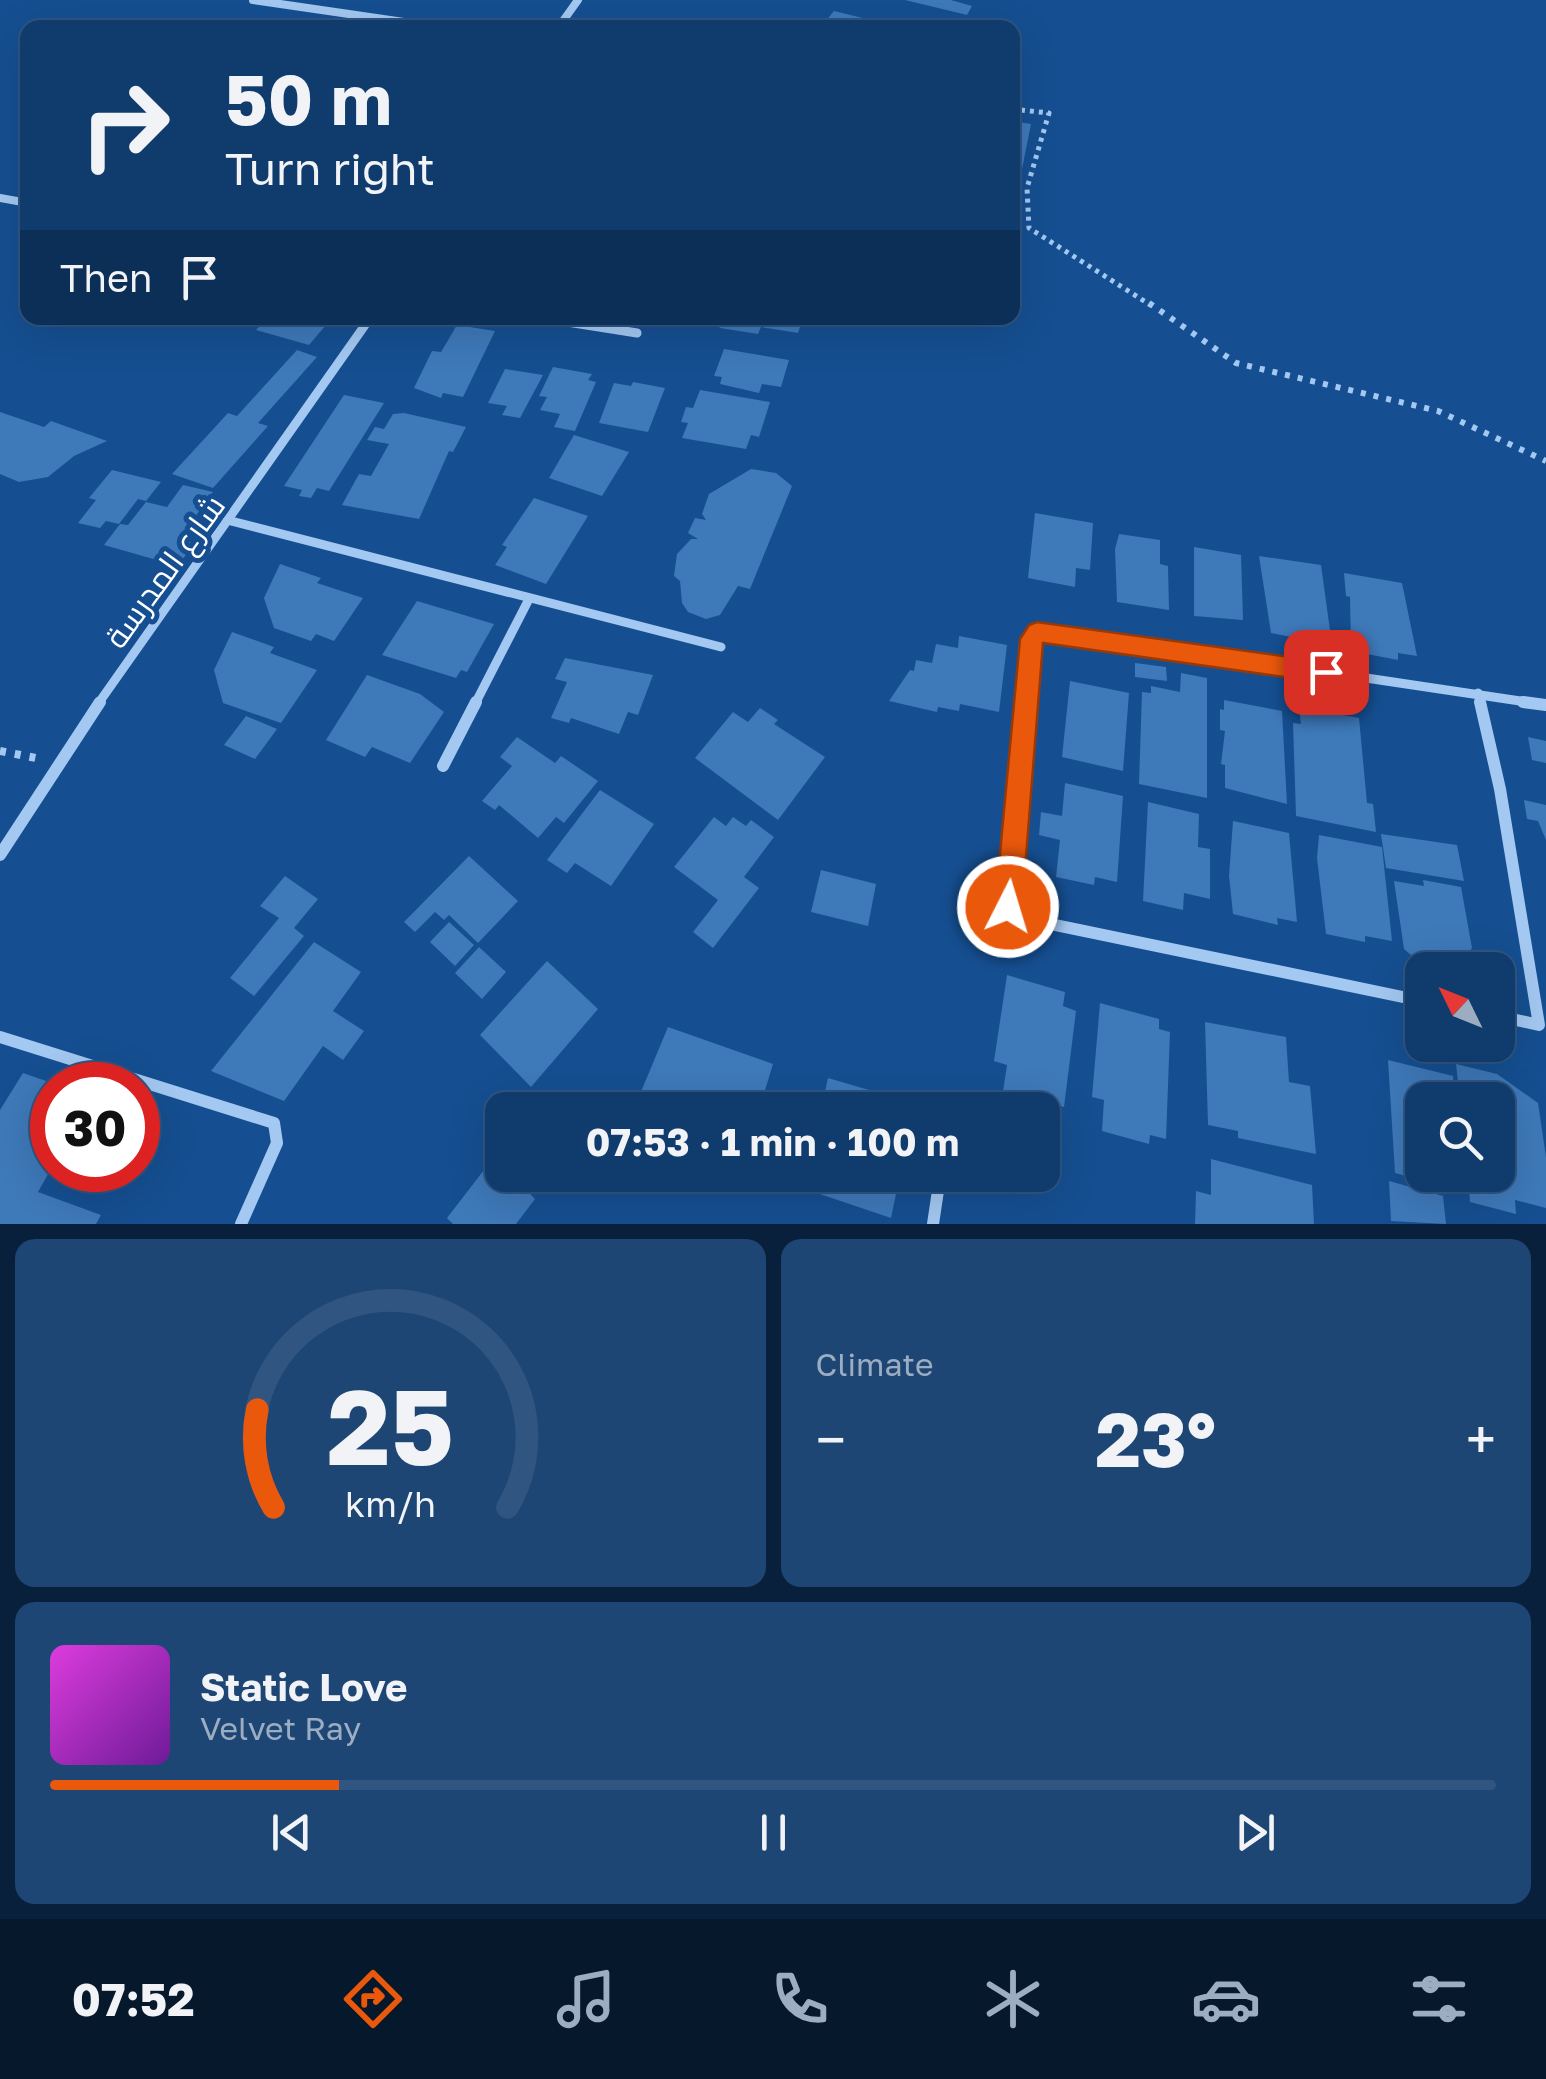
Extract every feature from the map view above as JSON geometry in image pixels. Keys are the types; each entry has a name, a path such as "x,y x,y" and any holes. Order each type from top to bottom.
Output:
{"street":[{"path":"253,0 390,20"},
{"name":"شارع المدرسة","path":"0,855 57,763 231,521 365,325"},
{"path":"586,325 637,333"},
{"path":"231,521 720,647"},
{"path":"443,766 529,599"},
{"path":"1405,997 1018,917 1008,907 1032,639 1045,630 1546,705"},
{"path":"1478,693 1500,789 1543,1026 1515,1020"},
{"path":"0,1037 274,1123 277,1142 241,1224"},
{"path":"933,1224 938,1192"}],"path":[{"path":"1020,110 1049,114 1027,188 1029,228 1075,253 1236,363 1438,411 1546,461"},
{"path":"0,751 57,763"}],"building":[{"path":"905,0 951,0 972,6 967,15"},
{"path":"834,11 871,20 827,20"},
{"path":"1020,122 1031,124 1020,179"},
{"path":"261,325 326,325 309,345 256,330"},
{"path":"457,325 495,331 463,397 443,393 441,398 414,388 432,351 441,352"},
{"path":"718,325 801,325 798,333 761,327 758,334"},
{"path":"724,349 789,360 781,387 762,384 759,393 720,384 722,377 714,376"},
{"path":"297,350 317,357 258,423 268,426 213,488 172,474 228,413 237,416"},
{"path":"553,367 592,374 588,380 596,382 575,431 554,427 560,414 540,410 547,397 539,396"},
{"path":"505,369 543,375 520,418 502,415 507,406 488,403"},
{"path":"633,382 665,388 648,432 599,423 614,383 631,386"},
{"path":"700,390 770,402 759,437 751,435 746,449 682,438 688,423 681,422 686,407 693,408"},
{"path":"344,395 384,403 329,491 317,488 311,498 299,496 302,490 284,486"},
{"path":"0,412 44,427 51,421 107,441 74,456 48,477 19,482 0,474"},
{"path":"393,414 466,427 453,452 449,451 419,519 342,505 359,474 371,476 389,444 367,440 375,427 384,429"},
{"path":"574,435 629,452 602,496 549,478"},
{"path":"751,469 776,473 792,486 750,589 738,586 720,615 706,619 688,612 682,603 680,581 674,576 677,554 691,539 698,539 688,533 695,518 706,520 702,514 709,494"},
{"path":"112,470 161,482 146,501 138,499 119,524 106,521 100,528 78,523 96,500 89,498"},
{"path":"183,485 213,492 179,539 194,543 178,566 104,545 120,524 128,525 146,502 167,507"},
{"path":"534,498 588,516 546,584 495,565 507,547 502,545"},
{"path":"1035,513 1093,523 1090,570 1076,568 1075,587 1028,578"},
{"path":"1119,534 1160,540 1160,564 1168,566 1169,610 1117,602 1115,549"},
{"path":"1194,547 1241,555 1243,620 1194,616"},
{"path":"1259,556 1321,565 1332,645 1271,633"},
{"path":"280,564 321,578 317,583 363,598 334,641 316,634 311,641 274,628 264,598"},
{"path":"1344,573 1402,583 1417,656 1398,653 1398,660 1351,651 1350,597 1346,596"},
{"path":"417,601 494,624 467,672 461,670 456,678 382,655"},
{"path":"232,632 274,647 270,653 317,670 281,723 223,703 214,670"},
{"path":"959,636 1007,645 999,712 960,704 959,711 938,707 937,712 889,701 910,670 914,671 916,660 932,663 936,644 958,648"},
{"path":"565,658 653,675 638,715 628,712 619,734 571,718 569,723 551,718 567,682 555,679"},
{"path":"1135,663 1166,667 1167,681 1135,677"},
{"path":"1181,673 1207,678 1207,798 1139,784 1142,692 1151,693 1151,686 1180,692"},
{"path":"367,675 420,694 444,712 410,763 372,747 365,757 326,740"},
{"path":"1070,681 1129,693 1123,771 1062,757"},
{"path":"1224,700 1282,711 1287,804 1225,788 1225,765 1221,764 1225,731 1220,730"},
{"path":"1299,707 1359,718 1367,803 1373,804 1376,832 1296,816 1293,723 1301,724"},
{"path":"760,708 778,720 774,724 825,757 778,820 695,758 733,712 748,722"},
{"path":"246,716 277,729 255,759 224,745"},
{"path":"517,737 555,763 561,756 598,781 564,823 556,817 538,838 499,805 495,810 482,801 512,766 500,757"},
{"path":"1528,737 1546,741 1546,763 1532,760"},
{"path":"1065,783 1123,796 1117,882 1095,877 1094,885 1056,877 1060,840 1039,835 1041,812 1062,816"},
{"path":"600,790 654,824 611,886 575,863 567,873 547,860"},
{"path":"1524,800 1546,805 1546,840 1538,821 1527,819"},
{"path":"1148,802 1199,814 1198,847 1210,849 1210,899 1184,893 1183,910 1143,901"},
{"path":"714,817 726,826 733,817 746,826 751,820 774,837 744,877 759,888 713,948 693,932 718,900 674,867"},
{"path":"1233,821 1289,833 1297,922 1277,918 1278,925 1233,914 1229,876"},
{"path":"1381,834 1457,845 1464,881 1386,868"},
{"path":"1319,835 1382,847 1392,941 1365,936 1365,942 1326,934 1317,858"},
{"path":"469,856 518,901 478,943 449,915 444,920 435,912 415,932 404,922"},
{"path":"821,870 876,884 868,926 811,912"},
{"path":"285,876 318,899 294,928 304,936 254,996 230,978 279,918 260,906"},
{"path":"1423,880 1461,887 1472,948 1469,952 1404,949 1394,881 1424,886"},
{"path":"449,922 474,945 455,966 430,942"},
{"path":"314,942 361,972 333,1011 364,1031 343,1060 323,1046 284,1101 211,1071"},
{"path":"479,947 506,972 482,999 455,973"},
{"path":"547,961 598,1009 531,1087 480,1035"},
{"path":"1007,975 1065,992 1063,1006 1076,1011 1064,1107 1060,1106 1060,1092 1003,1092 1007,1065 994,1061"},
{"path":"1100,1003 1159,1019 1159,1029 1170,1032 1166,1139 1150,1135 1149,1144 1102,1131 1104,1100 1092,1097"},
{"path":"1205,1022 1286,1037 1289,1082 1310,1086 1316,1154 1238,1138 1238,1131 1208,1125"},
{"path":"668,1027 773,1064 764,1092 641,1092"},
{"path":"1388,1060 1453,1076 1454,1082 1405,1082 1405,1176 1395,1173"},
{"path":"1456,1064 1497,1074 1508,1082 1458,1082"},
{"path":"23,1073 30,1075 30,1192 101,1215 96,1224 0,1224 0,1110"},
{"path":"828,1078 869,1090 869,1092 825,1092"},
{"path":"1515,1087 1538,1103 1546,1157 1546,1208 1515,1200 1516,1214 1470,1202 1469,1192 1515,1192"},
{"path":"1211,1159 1312,1185 1314,1224 1195,1224 1196,1191 1211,1195"},
{"path":"485,1169 485,1192 528,1192 535,1199 516,1224 453,1224 447,1218"},
{"path":"1389,1181 1405,1185 1405,1192 1443,1196 1446,1224 1391,1221"},
{"path":"814,1192 896,1192 891,1218"}],"route":[{"path":"1008,907 1032,639 1037,632 1045,630 1326,672"}]}
